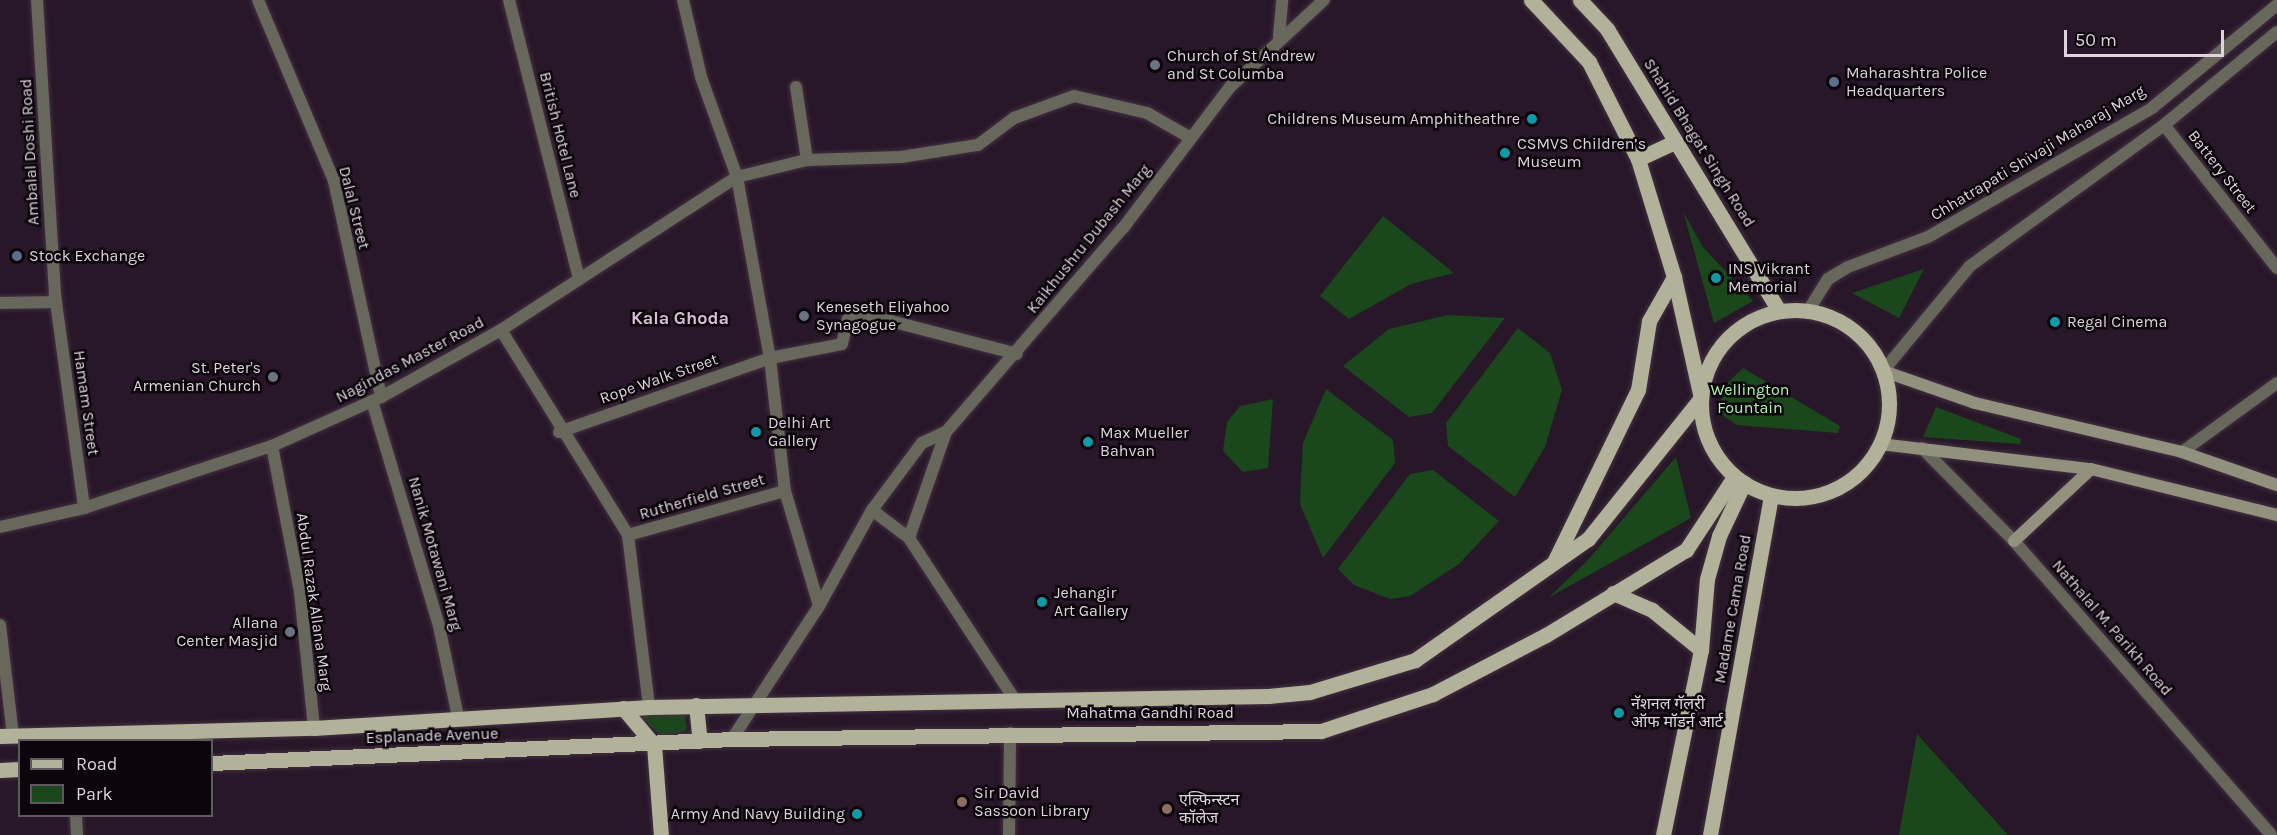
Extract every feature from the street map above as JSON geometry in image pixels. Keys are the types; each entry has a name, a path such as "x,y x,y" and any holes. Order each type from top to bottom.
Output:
{"main road":[{"path":"6,736 70,737 314,728 458,717 696,705 1310,692 1415,660 1588,539 1701,398 1708,366 1726,338 1753,319 1779,311 1808,311 1847,324 1870,346 1883,371 1890,408 1880,444 1868,466 1845,485 1818,497 1771,495 1739,480 1715,455 1703,428 1701,398 1674,277 1638,159 1589,62 1531,0"},
{"name":"Shahid Bhagat Singh Road","path":"1580,0 1607,29 1779,311"},
{"path":"1638,159 1674,142"},
{"path":"1554,562 1638,390 1649,321 1674,277"},
{"path":"1883,371 1975,403 2182,452 2277,485"},
{"path":"1880,444 2091,468 2277,515"},
{"path":"2014,541 2091,468"},
{"path":"1613,593 1686,550 1739,480"},
{"name":"Madame Cama Road","path":"1663,835 1701,650 1707,579 1719,536 1739,480"},
{"name":"Madame Cama Road","path":"1710,835 1771,495"},
{"path":"1613,593 1652,610 1701,650"},
{"name":"Mahatma Gandhi Road","path":"654,745 732,739 1010,733 1321,731 1433,694 1613,593"},
{"path":"696,705 700,741"},
{"path":"623,708 654,745 661,835"},
{"name":"Esplanade Avenue","path":"213,763 654,745"},
{"path":"0,770 18,770"}],"street":[{"name":"Ambalal Doshi Road","path":"37,0 56,302"},
{"name":"Dalal Street","path":"258,0 334,181 377,399"},
{"name":"British Hotel Lane","path":"509,0 579,278"},
{"path":"683,0 701,77 737,177 770,358 785,491 819,606"},
{"path":"1279,37 1282,0"},
{"name":"Kaikhushru Dubash Marg","path":"732,739 750,704 819,606 872,510 922,443 946,432 1017,354 1123,228 1190,137 1279,37 1324,0"},
{"name":"Chhatrapati Shivaji Maharaj Marg","path":"1808,311 1828,279 1848,267 1928,237 2152,108 2277,5"},
{"path":"1883,371 1970,266 2164,125 2277,32"},
{"path":"796,87 807,159"},
{"name":"Nagindas Master Road","path":"0,527 84,508 272,446 377,399 501,330 737,177 807,159 901,157 978,145 1014,118 1074,96 1147,113 1190,137"},
{"name":"Battery Street","path":"2164,125 2277,268"},
{"path":"0,303 56,302"},
{"name":"Hamam Street","path":"56,302 84,508"},
{"name":"Rope Walk Street","path":"559,432 770,358 842,344 848,319 860,313 1017,354"},
{"path":"501,330 559,432 591,468 628,535 649,707"},
{"path":"2182,452 2277,383"},
{"name":"Nanik Motawani Marg","path":"377,399 430,593 458,717"},
{"name":"Kaikhushru Dubash Marg","path":"909,538 946,432"},
{"name":"Abdul Razak Allana Marg","path":"272,446 300,592 314,728"},
{"name":"Nathalal M. Parikh Road","path":"1922,448 2014,541 2271,835"},
{"name":"Rutherfield Street","path":"628,535 785,491"},
{"path":"872,510 909,538 1015,700"},
{"path":"0,625 6,736"},
{"path":"1009,835 1010,733"},
{"path":"76,817 76,835"}],"green space":[{"path":"1683,211 1702,246 1753,301 1714,323"},
{"path":"1383,216 1454,273 1411,284 1349,319 1320,296"},
{"path":"1924,269 1899,318 1852,293"},
{"path":"1448,315 1505,318 1432,413 1409,417 1343,366 1389,329"},
{"path":"1518,328 1550,353 1562,390 1545,447 1515,497 1448,446 1446,423"},
{"name":"Wellington Fountain","path":"1743,368 1840,426 1838,433 1737,425 1722,415 1721,399 1724,386"},
{"path":"1326,389 1393,440 1395,463 1323,558 1300,504 1303,443"},
{"path":"1273,399 1268,468 1243,472 1223,451 1227,422 1240,406"},
{"path":"1936,407 2021,439 2020,444 1923,437"},
{"path":"1676,457 1691,518 1548,598 1586,562"},
{"path":"1433,470 1499,521 1459,564 1410,596 1390,599 1354,585 1338,569 1410,474"},
{"path":"685,714 687,730 663,738 639,715"},
{"path":"1917,734 2008,835 1899,835"}],"place":[{"name":"Church of St Andrew and St Columba","path":"1155,65"},
{"name":"Maharashtra Police Headquarters","path":"1834,82"},
{"name":"Childrens Museum Amphitheathre","path":"1532,119"},
{"name":"CSMVS Children’s Museum","path":"1505,153"},
{"name":"Stock Exchange","path":"17,256"},
{"name":"INS Vikrant Memorial","path":"1716,278"},
{"name":"Keneseth Eliyahoo Synagogue","path":"804,316"},
{"name":"Regal Cinema","path":"2055,322"},
{"name":"St. Peter's Armenian Church","path":"273,377"},
{"name":"Delhi Art Gallery","path":"756,432"},
{"name":"Max Mueller Bahvan","path":"1088,442"},
{"name":"Jehangir Art Gallery","path":"1042,602"},
{"name":"Allana Center Masjid","path":"290,632"},
{"name":"नॅशनल गॅलरी ऑफ मॉडर्न आर्ट","path":"1619,713"},
{"name":"Sir David Sassoon Library","path":"962,802"},
{"name":"एल्फिन्स्टन कॉलेज","path":"1167,809"},
{"name":"Army And Navy Building","path":"857,814"}],"district":[{"name":"Kala Ghoda","path":"680,318"}]}
